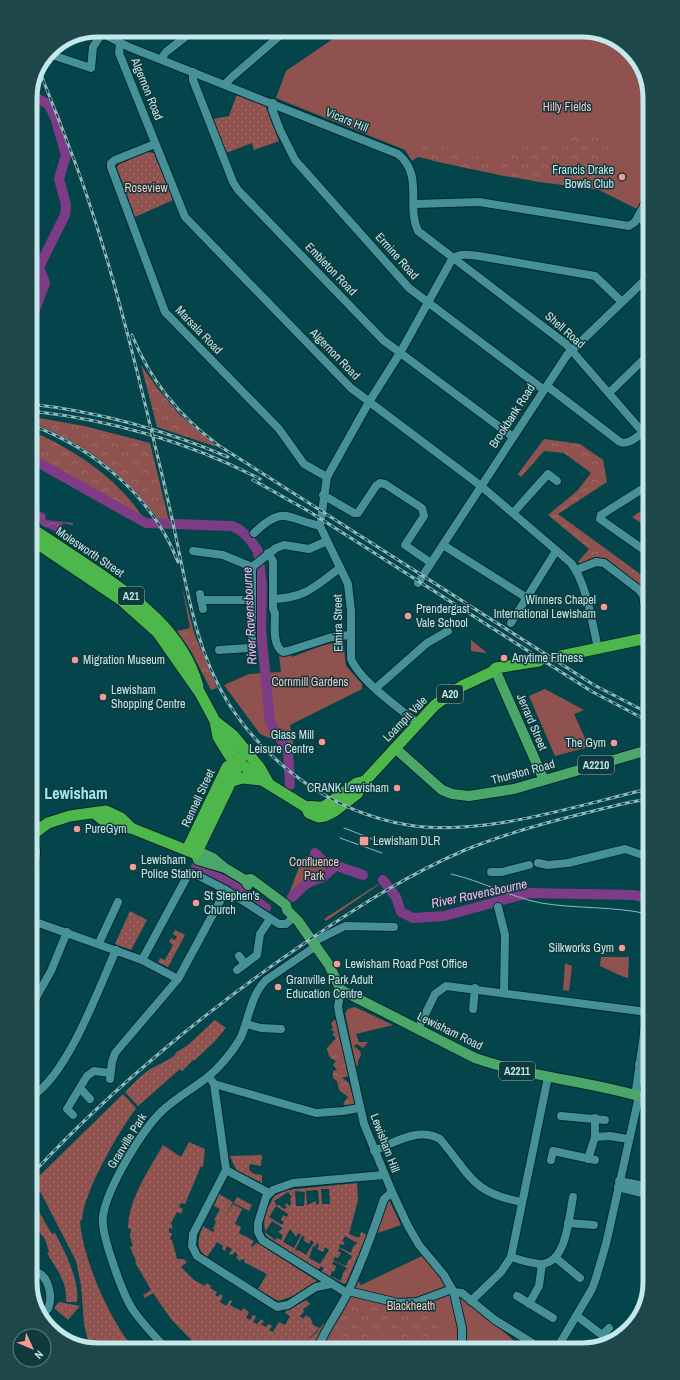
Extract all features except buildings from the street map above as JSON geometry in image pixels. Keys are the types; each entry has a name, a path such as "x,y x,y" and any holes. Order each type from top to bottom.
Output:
{"highway":[{"name":"Molesworth Street","path":"37,532 126,592 158,618 180,644 193,670 200,693"},
{"name":"Molesworth Street","path":"37,543 109,591 149,624 166,643 220,724 236,760"},
{"path":"561,656 643,638"},
{"name":"Loampit Vale","path":"306,807 309,813 314,816 322,817 329,815 357,794 366,781 417,723 452,692 495,673 499,667 539,661"},
{"name":"Molesworth Street","path":"220,724 233,735 259,775"},
{"path":"236,760 243,758 259,775"},
{"name":"Rennell Street","path":"191,852 232,781 236,771 236,760"},
{"name":"Rennell Street","path":"191,852 225,771 236,760"},
{"name":"Rennell Street","path":"232,781 259,775 306,807"},
{"path":"37,831 52,822 70,816 94,814 116,826 131,828 191,852"}],"main road":[{"name":"Jerrard Street","path":"495,673 540,778"},
{"name":"Thurston Road","path":"395,748 439,788 452,794 469,796 493,794 540,778 643,751"},
{"path":"191,852 198,860 225,868 246,880 247,884 279,908 291,913 315,944 336,977 341,990"},
{"name":"Lewisham Road","path":"341,990 475,1058 498,1066 548,1077 637,1093 643,1096"}],"street":[{"path":"54,56 91,68 93,47 100,37"},
{"path":"109,37 120,43"},
{"path":"161,59 186,37"},
{"path":"225,84 279,37"},
{"name":"Vicars Hill","path":"120,43 398,154 405,160 413,174 415,220 418,231 453,258"},
{"name":"Algernon Road","path":"120,43 119,53 185,217 351,388 481,486 576,570 587,601 598,648"},
{"name":"Embleton Road","path":"193,72 193,80 233,182 383,340 513,437"},
{"name":"Ermine Road","path":"273,103 272,109 280,130 296,160 409,288 620,442 624,444 643,435"},
{"name":"Marsala Road","path":"155,144 115,160 111,163 111,167 165,312 279,429 304,464 327,477"},
{"path":"414,204 479,202 629,226 636,222 643,209"},
{"path":"639,216 643,221"},
{"path":"428,303 453,258 467,254 589,274 599,279 622,302"},
{"name":"Shell Road","path":"453,258 572,350 643,432"},
{"name":"Brookbank Road","path":"418,582 545,388 572,350 643,282"},
{"name":"Elmira Street","path":"417,723 376,688 354,666 350,652 350,597 348,584 320,526 323,495 327,477 369,402 400,353 428,303"},
{"path":"609,393 643,360"},
{"path":"513,513 548,474 557,481"},
{"path":"323,495 354,513 358,513 376,486 380,483 385,484 422,508 424,516 404,545 431,563"},
{"path":"643,489 601,515 600,519 643,549"},
{"path":"254,533 273,517 283,515 320,526"},
{"path":"219,650 248,648 252,646 252,600 256,564 268,553 284,545 309,549 326,541"},
{"path":"442,545 527,598"},
{"path":"511,623 556,551"},
{"path":"193,552 223,555 256,564"},
{"path":"268,553 273,561 273,599 277,644 283,652 332,636 350,635"},
{"path":"576,570 596,562 604,563 638,589 643,599"},
{"path":"273,599 293,598 308,591 340,568"},
{"path":"201,601 252,600"},
{"path":"376,688 427,643 448,631"},
{"path":"492,872 502,872 534,864 548,865 568,863 625,849 643,855"},
{"path":"142,960 189,873 193,873 226,890 281,925 286,924 291,913"},
{"path":"73,1115 67,1109 87,1076 94,1071 110,1076 115,1053 178,979 226,890"},
{"path":"99,943 118,902"},
{"path":"498,907 505,935 504,992"},
{"path":"237,970 257,954 260,934 270,919"},
{"path":"37,922 99,943 142,960 178,979"},
{"name":"Granville Park","path":"162,1343 132,1308 107,1245 103,1216 121,1172 146,1129 173,1101 222,1064 234,1049 246,1024 260,986 315,944 345,926 394,927"},
{"path":"37,996 51,971 67,932"},
{"path":"37,1093 48,1084 58,1070 89,1013 116,950"},
{"path":"239,956 245,964"},
{"path":"418,1029 431,1001 440,989 446,986 475,988 643,1011"},
{"path":"473,1009 475,988"},
{"name":"Lewisham Hill","path":"341,990 338,1006 339,1013 359,1108 384,1175 414,1237 444,1274 453,1290 462,1324 462,1343"},
{"path":"246,1024 260,1028 281,1028"},
{"path":"560,1343 592,1289 606,1244 637,1093 643,1038"},
{"path":"639,1064 643,1065"},
{"path":"208,1076 214,1084 226,1170 193,1234 192,1246 197,1256 277,1307 288,1305 316,1287 331,1284"},
{"path":"471,1300 501,1272 511,1257 548,1077"},
{"path":"214,1084 316,1113 359,1108"},
{"path":"80,1088 90,1099"},
{"path":"560,1116 577,1119 595,1118 605,1120"},
{"path":"551,1160 553,1151 591,1160 595,1136 595,1118"},
{"path":"374,1151 416,1135 425,1133 433,1135 440,1139 476,1185 498,1197 522,1202"},
{"path":"595,1136 610,1136 628,1139"},
{"path":"226,1170 268,1193"},
{"path":"384,1175 294,1183 268,1193 258,1222 260,1236 265,1242 331,1284 348,1292 398,1303 417,1302 453,1290 462,1293 496,1320 532,1343"},
{"path":"618,1184 643,1186"},
{"path":"618,1184 643,1193"},
{"path":"320,1343 324,1332 348,1292 366,1252 384,1199 392,1192"},
{"path":"511,1257 542,1264 556,1258 562,1247 573,1197"},
{"path":"568,1223 594,1225"},
{"path":"556,1258 575,1270 580,1278"},
{"path":"529,1304 539,1286 542,1264"},
{"path":"37,1272 44,1277 50,1294 48,1309 45,1312"},
{"path":"517,1296 553,1318"},
{"path":"577,1316 602,1335 609,1328"}],"green space":[{"name":"Hilly Fields","path":"336,37 586,37 602,40 609,43 625,55 635,67 642,86 643,196 637,209 599,190 504,176 418,157 412,161 405,150 276,98 286,71"},
{"path":"237,94 265,105 279,141 254,150 252,143 226,153 213,119 229,116"},
{"path":"574,128 615,144 605,153 588,188 539,182 430,160 422,149 423,143 430,141 457,152 476,157 506,157 508,146 532,140 558,149"},
{"name":"Roseview","path":"147,152 154,153 173,200 135,217 117,168 119,164"},
{"path":"141,365 158,389 180,415 217,447 157,427"},
{"path":"37,418 84,426 150,443 169,521 160,521 131,488 103,462 71,441 37,425"},
{"path":"37,433 48,438 93,466 119,489 142,516 37,458"},
{"path":"544,439 580,444 603,460 607,482 558,514 643,576 643,592 631,578 607,561 581,564 578,562 589,549 548,515 577,491 591,473 564,453 544,451 521,477 518,474"},
{"path":"643,510 643,524 632,517"},
{"path":"182,586 194,633 217,688 211,690 191,651 177,631 190,628"},
{"path":"471,640 486,652 486,653 471,651"},
{"name":"Cornmill Gardens","path":"343,641 346,666 362,684 362,689 290,725 293,744 289,746 260,734 224,685 249,674 281,672 279,655 291,653 292,657 321,646"},
{"path":"545,689 584,710 574,714 589,747 555,756 529,696"},
{"name":"Confluence Park","path":"314,853 339,862 336,870 293,899 289,894 302,859"},
{"path":"380,884 326,921 324,919 375,886"},
{"path":"130,911 147,920 131,950 115,944"},
{"path":"175,930 185,935 168,967 158,962 160,958 165,960 173,945 169,942 171,938 175,940 177,937 173,934"},
{"path":"601,957 629,957 628,978 600,966"},
{"path":"565,963 572,966 569,991 563,990"},
{"path":"355,1007 393,1025 356,1034 359,1042 368,1042 363,1048 357,1044 354,1046 360,1051 361,1055 358,1065 356,1066 345,1013 348,1009"},
{"path":"215,1020 226,1028 215,1041 182,1071 180,1069 138,1106 125,1092 146,1072 170,1059 176,1054 175,1053 188,1045"},
{"path":"334,1020 338,1021 348,1076 342,1078 349,1083 355,1105 348,1107 343,1104 348,1097 339,1090 337,1081 333,1078 333,1071 337,1070 333,1065 336,1061 330,1057 327,1050 336,1038 332,1034 335,1032 331,1030 333,1027 331,1024"},
{"path":"123,1094 136,1108 111,1147 95,1179 88,1195 82,1220 80,1221 85,1250 97,1284 112,1316 130,1343 90,1342 84,1324 81,1285 76,1261 41,1193 37,1189 37,1178"},
{"path":"189,1142 205,1149 203,1167 201,1166 185,1204 181,1203 179,1207 183,1209 181,1214 177,1212 171,1223 173,1229 169,1228 169,1233 172,1233 170,1239 172,1240 177,1259 184,1259 187,1262 181,1267 194,1280 205,1286 207,1283 211,1286 210,1288 217,1292 215,1295 218,1297 220,1294 223,1296 220,1302 226,1306 230,1300 232,1301 230,1305 241,1311 243,1308 249,1312 246,1318 250,1320 253,1315 256,1316 253,1322 257,1324 261,1319 264,1321 261,1325 266,1327 268,1324 272,1326 269,1330 273,1332 279,1322 285,1325 290,1316 285,1313 287,1310 306,1300 310,1304 303,1309 304,1312 300,1316 303,1319 306,1315 311,1319 313,1325 320,1328 303,1343 194,1343 171,1319 153,1293 145,1298 143,1295 151,1290 135,1262 136,1261 130,1247 133,1246 130,1237 131,1229 128,1228 132,1206 146,1174 163,1145 181,1157"},
{"path":"262,1155 261,1166 250,1164 249,1170 254,1174 262,1175 262,1183 236,1170 230,1156"},
{"path":"357,1183 358,1200 349,1234 359,1238 361,1232 367,1235 346,1283 344,1284 321,1272 324,1268 321,1266 318,1270 266,1236 265,1232 264,1223 266,1212 274,1196 287,1190","holes":["321,1189 329,1189 330,1204 322,1204","318,1190 319,1204 316,1205 316,1201 307,1205 306,1191","295,1191 305,1192 304,1206 296,1206","288,1192 292,1197 290,1198 291,1204 289,1206 287,1203 285,1205 287,1207 284,1209 279,1205 277,1206 274,1201","276,1206 288,1214 287,1217 283,1215 281,1220 284,1222 282,1225 269,1217","272,1221 283,1228 278,1232 283,1235 281,1240 277,1238 275,1240 265,1232","290,1229 296,1237 298,1233 301,1235 294,1248 283,1242","302,1236 305,1237 303,1240 309,1244 311,1240 314,1242 306,1255 295,1250","345,1236 357,1243 353,1247 351,1253 339,1247 340,1244 343,1245 345,1243 342,1241","317,1243 319,1245 317,1249 323,1252 325,1247 329,1250 320,1264 309,1258 313,1246 315,1247","339,1248 352,1256 346,1266 333,1260 335,1257 338,1258 341,1253 338,1251","334,1261 347,1268 343,1273 341,1281 330,1276 332,1271 334,1272 336,1266 332,1264"]},
{"path":"219,1194 233,1202 226,1215 233,1204 242,1209 235,1224 241,1227 239,1233 254,1241 251,1246 253,1247 256,1243 259,1244 317,1281 294,1296 278,1301 258,1289 267,1274 244,1262 245,1260 242,1259 240,1261 236,1258 238,1255 235,1252 232,1255 229,1254 232,1249 227,1246 225,1251 222,1249 223,1246 217,1242 207,1257 203,1254 199,1247 200,1235 203,1226 213,1232 215,1230 213,1229 216,1221 214,1220 220,1209 214,1206"},
{"path":"237,1197 252,1205 249,1211 234,1203"},
{"path":"389,1200 401,1225 375,1234 385,1202"},
{"path":"37,1208 52,1234 55,1233 71,1267 76,1285 77,1302 66,1302 63,1282 47,1253 49,1252 45,1239 37,1229"},
{"name":"Blackheath","path":"422,1256 425,1257 445,1283 451,1296 463,1296 513,1340 509,1343 303,1343 316,1333 324,1323 327,1335 357,1280 361,1285"},
{"path":"59,1302 80,1306 68,1320 54,1308"},
{"path":"350,1302 356,1302 384,1311 396,1313 434,1307 439,1311 444,1324 438,1335 431,1343 397,1343 394,1338 388,1334 381,1337 377,1343 326,1343 328,1334 337,1315"}],"water":[{"path":"37,510 45,514 46,520 73,523 73,525 63,523 59,533 41,525"}],"waterway":[{"name":"River Ravensbourne","path":"37,98 48,104 55,117 66,155 59,179 66,205 65,215 39,267 45,283 37,304"},
{"name":"River Ravensbourne","path":"37,462 146,523 232,526 240,530 248,537 258,551 262,586 261,630 270,722 288,751 290,785"},
{"name":"River Ravensbourne","path":"315,853 323,861 363,875"},
{"path":"292,897 307,883 323,877 335,866"},
{"path":"196,867 231,884 266,908"},
{"name":"River Ravensbourne","path":"383,880 396,897 401,912 413,918 444,916 529,893 635,895 643,897"}],"tunnel":[{"path":"539,661 561,656"}],"tram line":[{"path":"344,828 385,844"},
{"path":"340,838 382,853"},
{"path":"451,874 518,897 541,903 643,913"}],"railway":[{"path":"41,76 91,207 112,275 168,499 193,617 207,660 216,681 227,701 243,724 262,746 282,765 329,797 354,810 381,819 408,825 437,828 467,827 498,823 560,811 643,790"},
{"path":"132,335 148,367 167,396 191,422 218,445 594,685 643,710"},
{"path":"37,405 82,412 131,423 180,438 228,457"},
{"path":"37,412 91,420 149,434 206,454 260,479"},
{"path":"37,428 77,447 99,461 119,478 137,496 153,516 167,538 178,562"},
{"path":"253,480 310,512 591,691 643,718"},
{"path":"37,1169 98,1108 201,1019 273,965 328,927 385,891 444,859 491,840 556,820 643,800"}],"place":[{"name":"Francis Drake Bowls Club","path":"622,177"},
{"name":"Winners Chapel International Lewisham","path":"604,607"},
{"name":"Prendergast Vale School","path":"408,616"},
{"name":"Anytime Fitness","path":"504,658"},
{"name":"Migration Museum","path":"75,660"},
{"name":"Lewisham Shopping Centre","path":"103,697"},
{"name":"Glass Mill Leisure Centre","path":"322,742"},
{"name":"The Gym","path":"614,743"},
{"name":"CRANK Lewisham","path":"397,788"},
{"name":"PureGym","path":"77,829"},
{"name":"Lewisham DLR","path":"364,841"},
{"name":"Lewisham Police Station","path":"133,867"},
{"name":"St Stephen's Church","path":"196,903"},
{"name":"Silkworks Gym","path":"622,948"},
{"name":"Lewisham Road Post Office","path":"337,964"},
{"name":"Granville Park Adult Education Centre","path":"278,987"}],"district":[{"name":"Lewisham","path":"76,793"}]}
